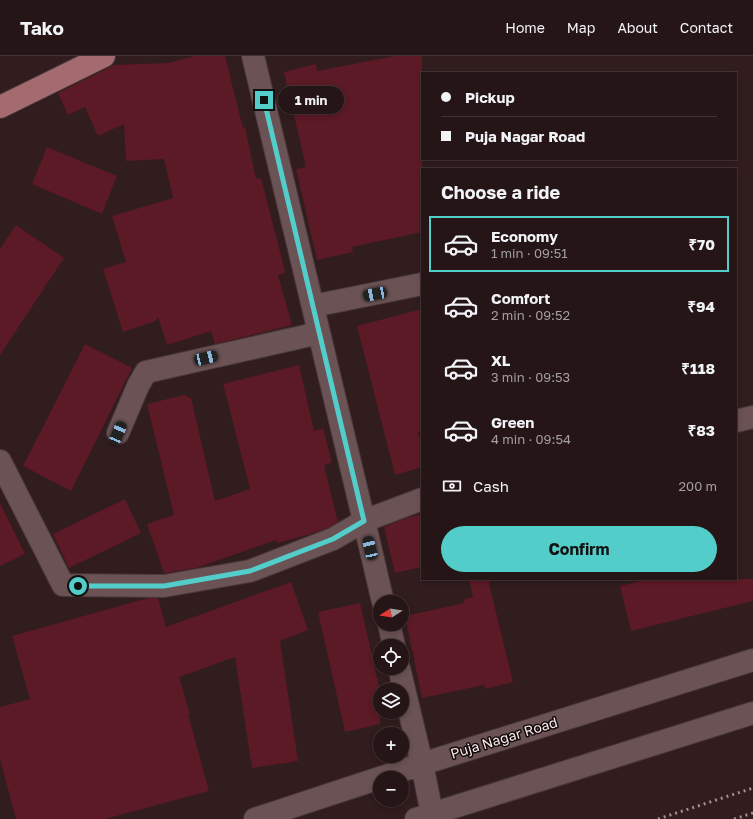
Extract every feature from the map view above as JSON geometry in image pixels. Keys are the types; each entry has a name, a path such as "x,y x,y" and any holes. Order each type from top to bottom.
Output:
{"main road":[{"path":"0,107 104,56"}],"street":[{"path":"253,56 381,595"},
{"path":"313,306 421,284"},
{"path":"118,433 138,386 146,372 319,332"},
{"path":"737,422 753,417"},
{"path":"0,461 63,585 164,586 250,571 333,539 364,521 421,499"},
{"name":"Puja Nagar Road","path":"256,819 422,764 753,660"},
{"path":"401,675 422,764 424,816 753,713"}],"building":[{"path":"195,56 225,56 243,128 245,127 256,179 261,178 284,267 285,273 278,275 292,325 215,344 211,331 167,345 158,317 156,321 123,332 103,269 126,262 112,216 173,198 164,159 126,161 124,124 98,136 85,107 68,115 58,93 114,65 168,63"},
{"path":"395,56 422,56 421,232 352,247 353,252 317,260 296,169 306,167 284,72 316,64 317,71"},
{"path":"47,147 117,176 102,214 32,184"},
{"path":"16,225 64,258 0,355 0,249"},
{"path":"421,309 421,431 418,432 421,445 421,467 395,475 357,326"},
{"path":"85,344 132,368 71,491 23,466"},
{"path":"299,365 314,431 323,428 332,463 324,465 338,522 328,528 308,535 277,543 276,540 196,568 164,573 147,524 174,515 147,404 184,395 191,398 215,501 250,489 223,384"},
{"path":"125,499 141,533 69,568 53,534"},
{"path":"0,503 25,554 0,566"},
{"path":"421,514 421,567 395,573 384,527 406,518"},
{"path":"753,579 753,601 631,631 620,586 644,580"},
{"path":"469,580 488,580 513,682 485,689 484,685 422,698 408,631 409,615 464,603 463,600 473,597"},
{"path":"291,582 308,630 280,641 298,761 252,768 235,657 179,677 190,714 188,714 209,791 105,819 16,819 0,759 0,707 30,699 12,636 148,598 158,598 166,627"},
{"path":"360,603 373,660 373,675 376,675 378,683 373,683 373,719 380,719 380,724 345,732 318,612"}],"railway":[{"path":"658,819 753,788"},
{"path":"734,819 753,813"}],"route":[{"path":"78,586 164,586 250,571 333,539 364,521 264,100"}]}
